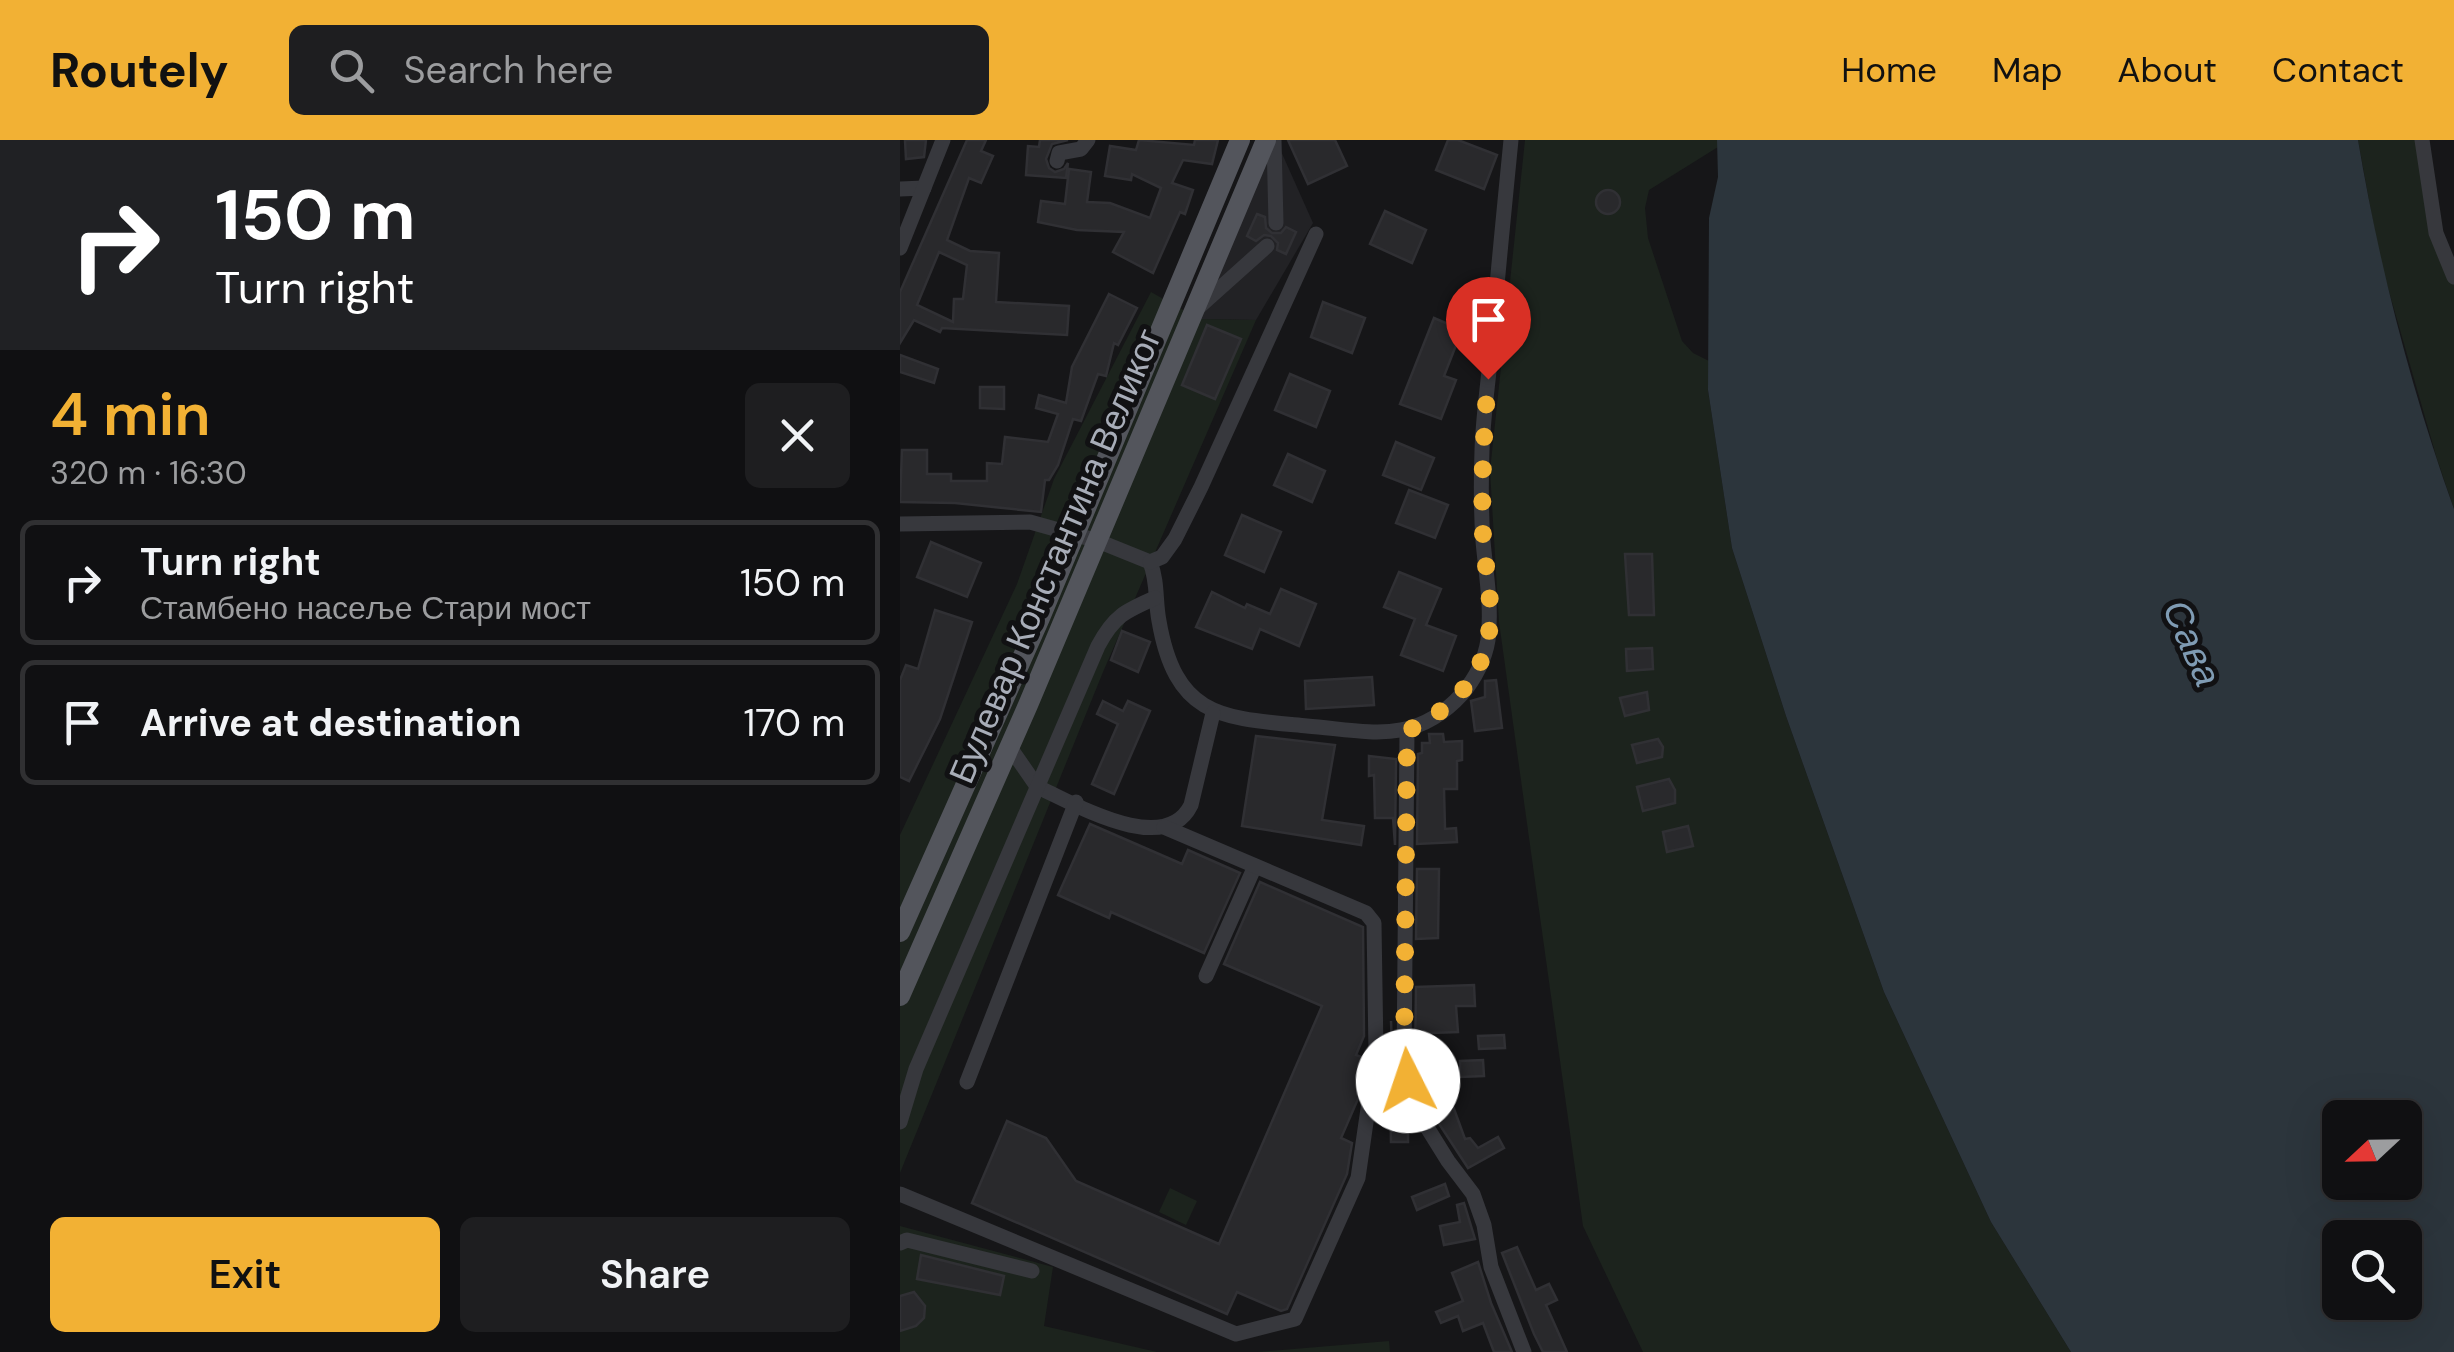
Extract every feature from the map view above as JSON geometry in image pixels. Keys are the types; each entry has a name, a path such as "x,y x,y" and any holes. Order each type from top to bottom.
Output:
{"main road":[{"name":"Булевар Константина Великог","path":"900,932 1240,140"},
{"name":"Булевар Константина Великог","path":"900,996 1266,140"}],"street":[{"path":"900,248 944,140"},
{"path":"1057,160 1060,153 1081,150 1088,140"},
{"path":"1274,140 1276,223"},
{"path":"1150,562 1157,579 1155,598 1163,639 1174,669 1188,691 1213,712 1248,720 1351,731 1407,731 1442,712 1462,694 1478,672 1488,645 1491,609 1483,538 1482,448 1511,140"},
{"path":"2422,140 2436,233 2454,277"},
{"path":"900,189 924,188"},
{"path":"900,524 1030,522 1098,540 1150,562 1162,558 1201,487 1316,234"},
{"path":"1196,310 1267,246"},
{"path":"900,1122 916,1069 1036,785 1108,627 1122,612 1155,598"},
{"path":"1164,827 1185,817 1191,805 1213,712"},
{"path":"1407,731 1404,1066 1420,1116 1474,1194 1496,1283 1524,1352"},
{"path":"900,1194 1236,1334 1295,1319 1358,1178 1376,1053 1374,922 1366,913 1164,827 1124,825 1036,785 1009,746"},
{"path":"967,1082 1076,802"},
{"path":"1206,976 1256,866"},
{"path":"900,1243 907,1240 1032,1271"}],"shaded area":[{"path":"1276,140 1313,223 1256,320 1199,319"},
{"path":"1525,140 1717,140 1718,147 1649,190 1645,208 1648,238 1682,341 1693,353 1709,361 1708,390 1732,548 1786,716 1884,992 1991,1222 2071,1352 1643,1352 1583,1226 1499,622 1490,471"},
{"path":"2358,140 2417,140 2454,283 2454,509 2380,260"},
{"path":"1151,292 1199,319 1256,320 1103,672 900,1173 900,835 1017,584 1054,479"},
{"path":"1170,1188 1197,1201 1186,1225 1159,1212"},
{"path":"900,1226 1053,1267 1044,1326 1157,1352 900,1352"},
{"path":"1389,1341 1390,1352 1257,1352"}],"water":[{"name":"Сава","path":"1717,140 2358,140 2398,326 2454,509 2454,1352 2071,1352 1991,1222 1884,992 1786,716 1732,548 1708,390 1709,218 1718,177"}],"building":[{"path":"905,140 926,140 924,157 906,159"},
{"path":"967,140 986,140 981,151 993,156 981,183 969,178 947,240 970,251 999,253 996,302 1069,306 1067,335 942,328 940,332 914,320 900,343 900,292","holes":["939,252 967,265 963,299 954,299 953,322 917,305"]},
{"path":"1040,140 1068,140 1052,144 1046,159 1055,172 1068,163 1066,178 1026,175 1028,146 1039,147"},
{"path":"1139,140 1194,145 1195,140 1218,140 1212,164 1183,160 1172,183 1193,190 1185,214 1180,212 1153,273 1113,252 1124,232 1077,230 1038,222 1041,201 1065,204 1069,169 1091,172 1087,202 1110,203 1150,218 1161,188 1132,174 1131,180 1105,176 1110,146 1136,150"},
{"path":"1288,140 1335,140 1347,166 1308,184"},
{"path":"1448,140 1497,155 1484,189 1436,170"},
{"path":"1608,190 1620,202 1608,214 1596,202"},
{"path":"1385,211 1426,230 1412,263 1370,244"},
{"path":"1257,214 1265,217 1266,228 1272,233 1281,233 1286,227 1296,232 1286,254 1277,250 1278,243 1271,236 1264,235 1256,241 1247,236"},
{"path":"1109,294 1137,308 1118,345 1114,343 1106,376 1098,374 1081,421 1073,419 1058,465 1049,480 1045,480 1041,512 900,502 902,450 927,450 927,474 951,474 951,481 987,481 987,463 1002,464 1005,437 1048,442 1058,414 1036,408 1039,395 1066,403 1072,367"},
{"path":"1323,302 1365,318 1352,353 1311,337"},
{"path":"1434,318 1462,330 1444,376 1456,380 1441,419 1400,404"},
{"path":"1207,325 1241,339 1215,399 1182,385"},
{"path":"900,355 938,369 934,383 900,372"},
{"path":"1290,374 1330,391 1316,427 1275,410"},
{"path":"980,387 1004,387 1004,409 980,408"},
{"path":"1396,442 1434,458 1421,490 1383,475"},
{"path":"1288,454 1325,471 1312,502 1274,485"},
{"path":"1409,490 1448,505 1435,538 1396,523"},
{"path":"1242,515 1281,532 1264,572 1225,555"},
{"path":"931,542 981,563 967,597 917,577"},
{"path":"1625,554 1652,554 1654,615 1629,615"},
{"path":"1399,572 1441,589 1426,625 1456,636 1443,671 1401,655 1415,619 1384,607"},
{"path":"1281,589 1316,604 1299,646 1260,629 1252,649 1196,627 1212,592 1245,608 1247,604 1270,614"},
{"path":"935,610 972,622 940,719 909,781 900,777 900,680 906,665 918,669"},
{"path":"1122,631 1150,642 1138,672 1111,660"},
{"path":"1652,648 1653,669 1627,671 1626,649"},
{"path":"1372,677 1374,705 1306,709 1305,681"},
{"path":"1496,680 1502,728 1475,731 1471,701 1485,697 1485,681"},
{"path":"1647,692 1649,710 1625,716 1620,698"},
{"path":"1103,701 1123,711 1128,701 1150,711 1114,794 1092,784 1118,724 1097,714"},
{"path":"1429,734 1443,734 1444,742 1462,741 1457,789 1444,789 1445,829 1456,828 1457,842 1417,844 1418,754 1422,753 1422,743 1430,743"},
{"path":"1256,736 1335,745 1322,820 1364,826 1361,845 1242,826"},
{"path":"1658,739 1663,747 1662,757 1637,763 1632,745"},
{"path":"1369,756 1396,759 1395,845 1393,818 1375,818 1374,775 1369,776"},
{"path":"1669,779 1675,790 1675,803 1643,811 1637,787"},
{"path":"1090,824 1182,864 1188,850 1240,873 1204,953 1111,912 1109,918 1058,895"},
{"path":"1688,826 1693,846 1667,852 1663,832"},
{"path":"1417,869 1439,869 1438,938 1416,939"},
{"path":"1260,882 1363,927 1364,1036 1356,1055 1364,1058 1358,1099 1341,1138 1352,1143 1347,1174 1287,1309 1281,1311 1237,1292 1227,1314 972,1203 1007,1121 1046,1138 1076,1181 1219,1244 1322,1006 1224,964"},
{"path":"1474,985 1475,1006 1456,1006 1458,1032 1431,1033 1432,1067 1438,1065 1465,1139 1470,1138 1478,1148 1498,1137 1504,1148 1468,1168 1430,1110 1415,1064 1416,987"},
{"path":"1391,1021 1393,1066 1408,1115 1408,1142 1391,1142 1390,1094 1385,1094 1392,1050"},
{"path":"1504,1035 1505,1048 1479,1049 1478,1036"},
{"path":"1483,1060 1484,1076 1460,1077 1460,1061"},
{"path":"1445,1184 1449,1196 1417,1210 1412,1197"},
{"path":"1464,1203 1475,1239 1444,1245 1440,1226 1460,1222 1457,1205"},
{"path":"1517,1247 1536,1290 1549,1284 1557,1300 1546,1305 1567,1352 1543,1352 1534,1334 1502,1253"},
{"path":"921,1255 1004,1276 1000,1295 917,1279"},
{"path":"1478,1262 1512,1352 1494,1352 1483,1323 1463,1331 1458,1316 1441,1323 1436,1312 1463,1301 1452,1273"},
{"path":"914,1292 925,1306 924,1318 916,1326 900,1331 900,1296"}],"route":[{"path":"1408,1081 1404,1066 1407,731 1442,712 1462,694 1478,672 1488,645 1491,609 1483,538 1482,448 1488,379"}]}
